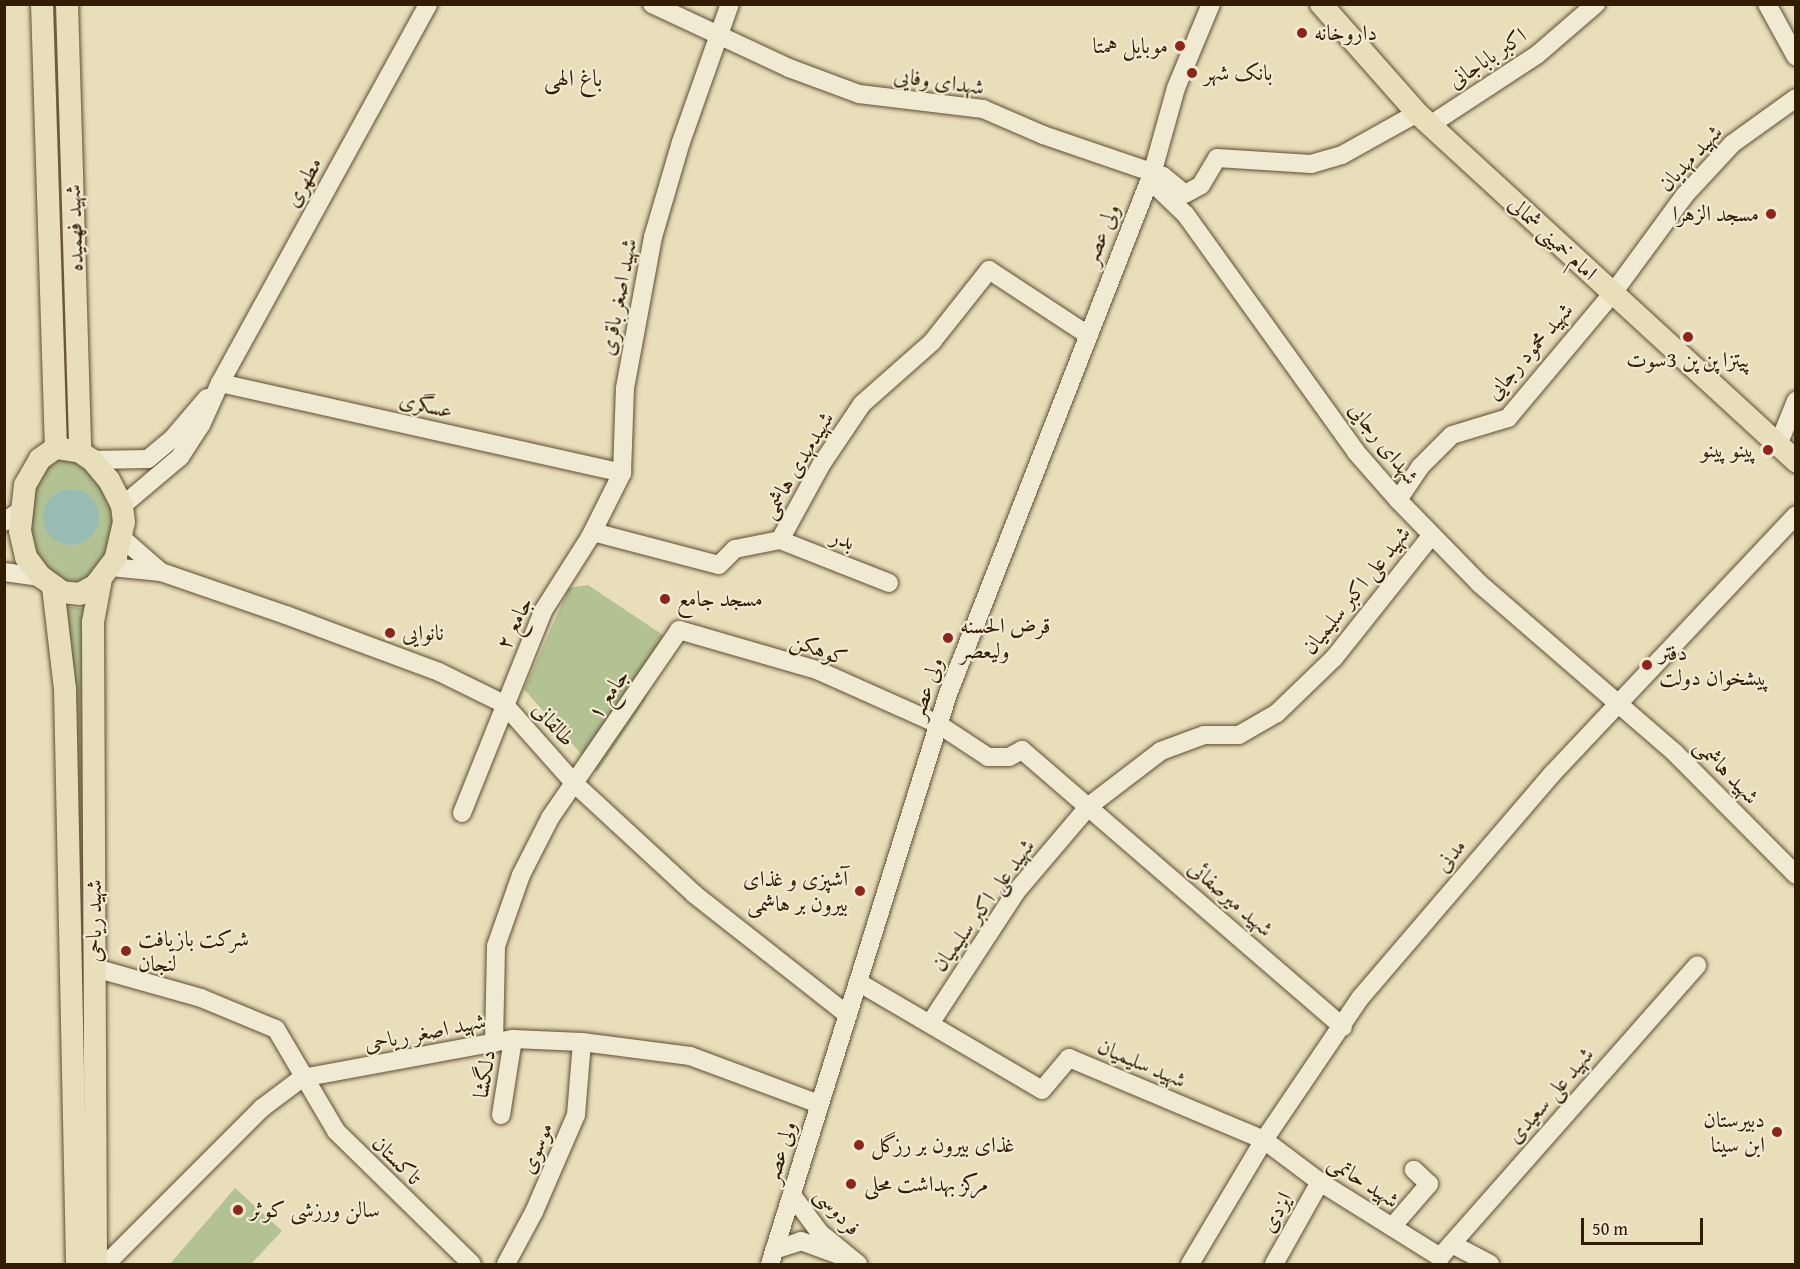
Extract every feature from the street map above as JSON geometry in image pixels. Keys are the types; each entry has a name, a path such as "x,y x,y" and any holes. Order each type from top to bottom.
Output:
{"main road":[{"name":"شهید فهمیده","path":"42,4 56,448"},
{"name":"شهید فهمیده","path":"68,4 86,456"},
{"name":"امام خمینی شمالی","path":"1321,4 1424,119 1796,461"},
{"path":"56,448 86,456 109,480 122,506 122,538 106,573 80,594 47,582 26,557 13,516 25,485 40,459 56,448"},
{"name":"شهید ریاحی","path":"96,1264 93,622 106,573"},
{"name":"شهید ریاحی","path":"47,582 65,689 77,1264"}],"street":[{"name":"مطهری","path":"220,383 428,4"},
{"name":"شهدای وفایی","path":"652,4 789,68 859,94 983,109 1163,177 1185,194 1193,192"},
{"name":"شهید اصغر باقری","path":"574,567 622,473 625,388 653,237 681,142 730,4"},
{"name":"ولی عصر","path":"772,1257 938,724 1152,174 1176,88 1211,4"},
{"name":"اکبر باباجانی","path":"1193,192 1217,158 1311,164 1342,155 1424,119 1538,54 1596,4"},
{"path":"1767,4 1796,57"},
{"name":"شهید مهدیان","path":"1613,293 1685,195 1732,144 1796,98"},
{"name":"شهدای رجایی","path":"1152,174 1157,187 1186,215 1356,452 1398,500 1432,535 1620,706"},
{"path":"1186,215 1193,192"},
{"name":"شهیدمهدی هاشمی","path":"593,532 719,565 735,549 780,540 821,465 862,404 932,342 989,270 1088,335"},
{"name":"شهید محمود رجایی","path":"1398,500 1420,467 1452,435 1508,418 1613,293"},
{"path":"86,456 148,459 172,439 220,383"},
{"path":"122,506 180,457 201,425 220,383"},
{"name":"عسگری","path":"220,383 622,473"},
{"path":"1778,445 1796,401"},
{"name":"مدنی","path":"1198,1262 1264,1140 1361,997 1552,774 1620,706 1796,515"},
{"name":"شهید علی اکبر سلیمیان","path":"931,1022 1016,892 1089,806 1161,751 1204,735 1239,735 1276,713 1334,658 1432,535"},
{"path":"122,538 161,572"},
{"name":"بدر","path":"780,540 889,583"},
{"name":"جامع ۲","path":"462,813 543,610 574,567"},
{"path":"4,572 47,582"},
{"path":"106,573 161,572"},
{"name":"طالقانی","path":"161,572 439,672 504,704 575,784 693,894 848,1015"},
{"name":"کوهکن","path":"679,630 817,670 938,724 988,757 1009,757 1022,750 1089,806"},
{"name":"جامع ۱","path":"494,1043 496,946 506,912 550,818 679,630"},
{"name":"شهید هاشمی","path":"1620,706 1675,753 1796,874"},
{"name":"شهید میرصفائی","path":"1089,806 1342,1027"},
{"name":"شهید علی سعیدی","path":"1446,1251 1697,965"},
{"name":"تاکستان","path":"95,968 201,998 276,1029 302,1078 336,1131 472,1264"},
{"name":"شهید سلیمیان","path":"858,982 931,1022 1042,1090 1069,1058 1264,1140"},
{"name":"شهید اصغر ریاحی","path":"106,1264 262,1108 302,1078 513,1039 582,1042 690,1056 819,1104"},
{"name":"دلگشا","path":"501,1115 513,1039"},
{"name":"موسوی","path":"506,1264 534,1212 576,1115 582,1042"},
{"name":"شهید حاتمی","path":"1264,1140 1320,1182 1392,1227 1446,1251 1490,1264"},
{"path":"1392,1227 1429,1184 1414,1170"},
{"name":"ایزدی","path":"1274,1264 1320,1182"},
{"name":"فردوسی","path":"792,1195 820,1233 854,1261"},
{"name":"فردوسی","path":"772,1257 801,1241 854,1261"}],"green space":[{"path":"56,453 92,465 118,523 96,579 69,587 49,575 31,552 27,497"},
{"path":"588,585 669,639 645,701 597,772 524,689 569,588"},
{"path":"60,606 88,609 84,919 72,705"},
{"name":"سالن ورزشی کوثر","path":"235,1188 282,1231 251,1264 170,1264"}],"water":[{"path":"66,489 76,489 91,497 97,506 99,517 97,528 91,537 76,545 66,545 55,540 48,533 43,522 43,512 48,501 55,494"}],"place":[{"name":"داروخانه","path":"1302,33"},
{"name":"موبایل همتا","path":"1180,46"},
{"name":"بانک شهر","path":"1192,73"},
{"name":"مسجد الزهرا","path":"1771,214"},
{"name":"پیتزا پن پن 3سوت","path":"1688,337"},
{"name":"پینو پینو","path":"1768,450"},
{"name":"مسجد جامع","path":"665,599"},
{"name":"نانوایی","path":"390,633"},
{"name":"قرض الحسنه ولیعصر","path":"948,638"},
{"name":"دفتر پیشخوان دولت","path":"1647,665"},
{"name":"آشپزی و غذای بیرون بر هاشمی","path":"860,891"},
{"name":"شرکت بازیافت لنجان","path":"126,951"},
{"name":"دبیرستان ابن سینا","path":"1777,1132"},
{"name":"غذای بیرون بر رزگل","path":"859,1145"},
{"name":"مرکز بهداشت محلی","path":"851,1184"},
{"name":"سالن ورزشی کوثر","path":"238,1210"}],"district":[{"name":"باغ الهی","path":"573,78"}]}
